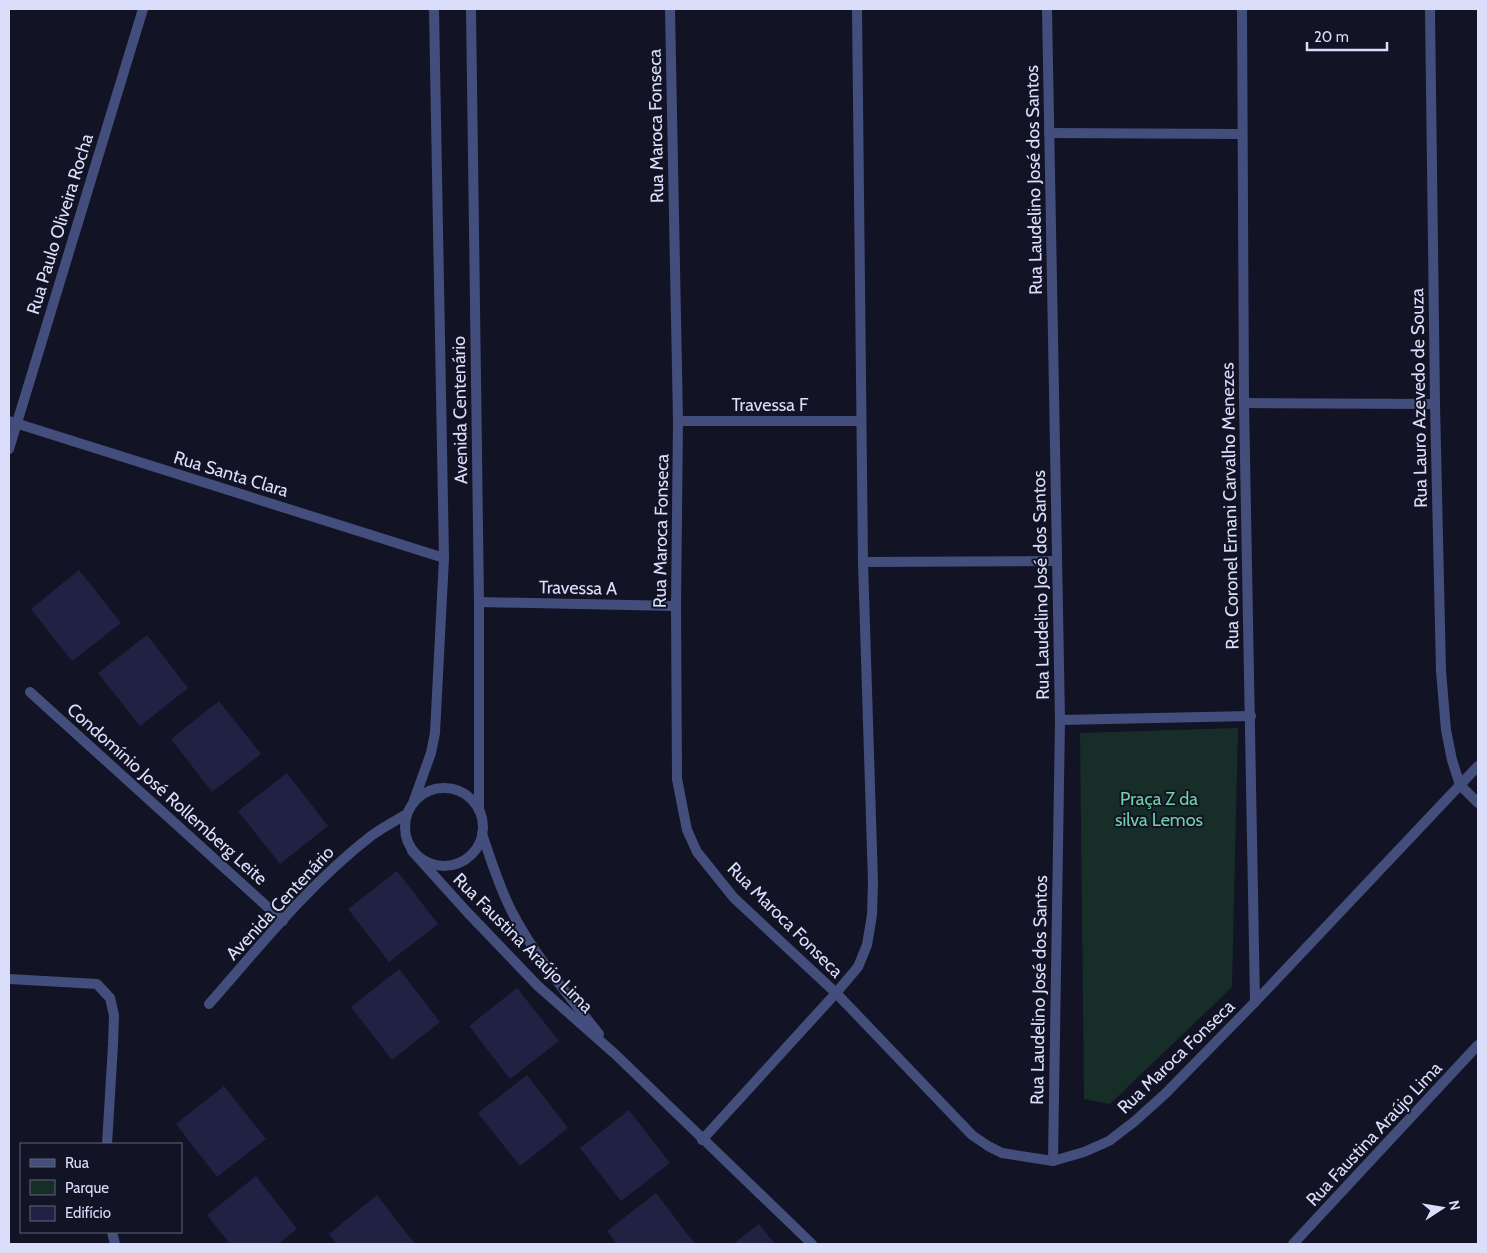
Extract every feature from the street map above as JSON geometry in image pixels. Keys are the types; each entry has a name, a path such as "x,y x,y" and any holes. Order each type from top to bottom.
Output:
{"street":[{"name":"Rua Paulo Oliveira Rocha","path":"9,449 12,422 142,9"},
{"name":"Avenida Centenário","path":"413,804 431,753 435,733 444,558 434,9"},
{"name":"Avenida Centenário","path":"471,9 479,602 479,810 482,834"},
{"name":"Rua Maroca Fonseca","path":"670,9 678,421 677,779 687,830 697,852 734,898 836,993 972,1135 1002,1153 1053,1161 1084,1152 1109,1140 1166,1093 1255,1002 1478,766"},
{"name":"Rua Maroca Fonseca","path":"702,1140 858,967 867,945 872,915 873,882 863,562 856,9"},
{"name":"Rua Laudelino José dos Santos","path":"1047,9 1060,720 1053,1161"},
{"name":"Rua Coronel Ernani Carvalho Menezes","path":"1242,9 1244,402 1255,1002"},
{"name":"Rua Lauro Azevedo de Souza","path":"1430,9 1435,404 1441,671 1446,730 1452,760 1460,785"},
{"path":"1049,133 1242,134"},
{"path":"1244,402 1435,404"},
{"name":"Travessa F","path":"678,421 861,420"},
{"name":"Rua Santa Clara","path":"12,422 444,558"},
{"path":"863,562 1056,561"},
{"name":"Travessa A","path":"479,602 676,606"},
{"name":"Condomínio José Rollemberg Leite","path":"30,692 283,921"},
{"path":"1060,720 1250,716"},
{"path":"1460,785 1478,803"},
{"name":"Avenida Centenário","path":"209,1004 307,893 349,854 373,835 407,814 422,794 434,789 448,788 460,792 471,800 479,810"},
{"path":"407,814 405,827 407,839 412,850 422,860 434,865 447,866 459,863 470,856 478,846 482,834"},
{"name":"Rua Faustina Araújo Lima","path":"482,834 499,884 525,934 538,954 615,1054"},
{"name":"Rua Faustina Araújo Lima","path":"412,850 468,913 538,986 615,1054 702,1140 812,1244"},
{"path":"9,979 97,984 110,998 114,1015 107,1143"},
{"name":"Rua Faustina Araújo Lima","path":"1293,1244 1478,1045"}],"green space":[{"name":"Praça Z da silva Lemos","path":"1238,728 1232,987 1110,1104 1084,1099 1080,733"}],"building":[{"path":"79,570 121,623 72,661 31,609"},
{"path":"147,635 188,688 140,726 98,673"},
{"path":"219,701 261,754 212,792 171,739"},
{"path":"287,773 328,826 280,864 238,811"},
{"path":"397,871 438,924 389,962 348,909"},
{"path":"399,969 440,1022 392,1060 351,1007"},
{"path":"517,988 559,1041 510,1079 469,1026"},
{"path":"527,1075 568,1128 520,1166 478,1113"},
{"path":"224,1086 266,1139 217,1177 176,1124"},
{"path":"629,1110 670,1163 621,1201 580,1148"},
{"path":"256,1176 297,1229 278,1244 230,1244 207,1215"},
{"path":"656,1193 695,1244 617,1244 607,1231"},
{"path":"377,1195 415,1244 337,1244 329,1234"},
{"path":"759,1224 775,1244 733,1244"}]}
